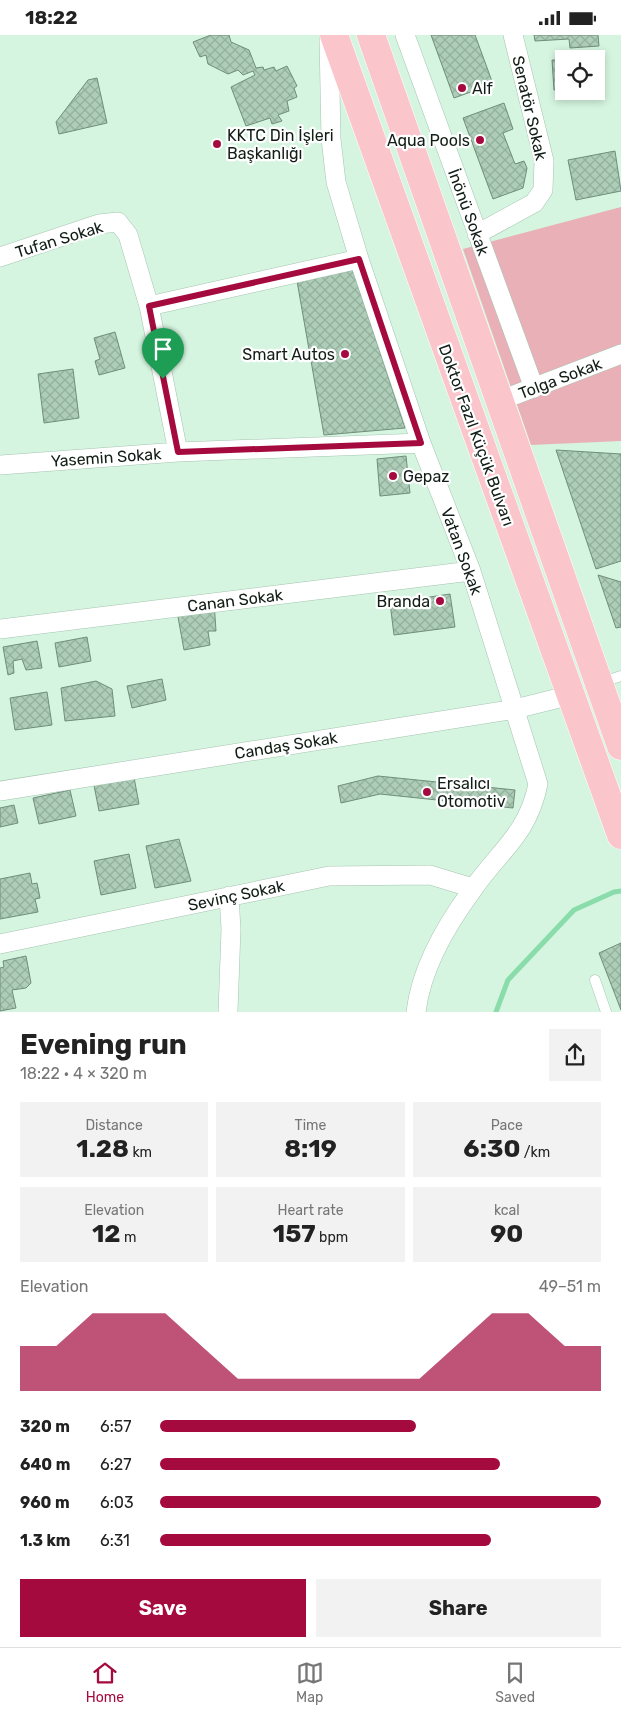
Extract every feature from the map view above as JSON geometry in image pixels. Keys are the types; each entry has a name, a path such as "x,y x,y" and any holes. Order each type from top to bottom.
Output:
{"highway":[{"name":"Doktor Fazıl Küçük Bulvarı","path":"334,35 621,835"},
{"name":"Doktor Fazıl Küçük Bulvarı","path":"371,35 621,746"},
{"path":"573,613 618,685"}],"street":[{"name":"Vatan Sokak","path":"329,35 331,139 336,182 359,259 421,443 471,571 538,783 534,804 514,841 473,888 442,937 419,990 416,1012"},
{"name":"İnönü Sokak","path":"405,35 534,388"},
{"name":"Senatör Sokak","path":"477,234 534,203 543,190 544,161 513,35"},
{"name":"Tufan Sokak","path":"0,257 99,225 118,222 128,235 149,306 178,452"},
{"path":"149,306 359,259"},
{"name":"Tolga Sokak","path":"499,401 621,354"},
{"name":"Yasemin Sokak","path":"0,465 178,452 421,443"},
{"name":"Canan Sokak","path":"0,629 471,571"},
{"name":"Candaş Sokak","path":"0,791 515,709 571,695"},
{"name":"Sevinç Sokak","path":"0,944 330,876 430,875 473,888"},
{"path":"228,1012 231,929 230,897"}],"lane":[{"path":"595,980 606,1012"}],"shaded area":[{"path":"621,207 621,441 531,445 463,249"}],"building":[{"path":"211,35 229,35 231,42 249,50 256,68 263,67 264,70 274,67 276,71 287,66 297,86 294,88 297,97 287,101 289,111 278,115 282,121 272,124 270,118 246,126 231,87 255,75 253,71 243,75 238,70 228,74 208,64 206,55 200,57 193,42"},
{"path":"431,35 475,35 493,84 454,98"},
{"path":"534,35 598,35 599,46 570,48 569,39 535,41"},
{"path":"552,60 555,60 554,90"},
{"path":"97,78 107,123 59,134 56,122 88,80"},
{"path":"504,103 513,129 503,133 515,164 524,161 527,168 523,188 493,199 463,118"},
{"path":"615,151 621,191 576,200 568,160"},
{"name":"Smart Autos","path":"353,270 405,428 324,435 297,281"},
{"path":"115,332 125,368 99,375 95,361 100,359 94,338"},
{"path":"73,369 79,418 44,423 38,374"},
{"path":"556,450 621,454 621,561 596,569"},
{"name":"Gepaz","path":"406,456 410,493 380,496 377,459"},
{"path":"598,575 621,582 621,627 616,628"},
{"path":"450,594 455,627 394,635 390,603"},
{"path":"214,602 216,631 208,631 210,645 184,650 176,606"},
{"path":"87,637 91,661 59,667 55,643"},
{"path":"37,641 42,668 26,670 22,659 13,661 14,673 8,675 3,647"},
{"path":"162,679 166,700 132,708 127,686"},
{"path":"96,681 112,689 115,716 65,721 61,688"},
{"path":"47,692 52,725 15,730 10,698"},
{"path":"133,772 139,804 99,811 93,780"},
{"name":"Ersalıcı Otomotiv","path":"378,776 515,790 513,808 380,794 341,803 338,786"},
{"path":"70,790 76,816 39,824 33,798"},
{"path":"14,805 18,823 0,827 0,808"},
{"path":"179,839 191,881 155,888 146,846"},
{"path":"129,854 136,888 101,895 94,861"},
{"path":"30,873 32,884 37,883 40,898 35,899 38,912 0,919 0,879"},
{"path":"621,943 621,1010 599,953"},
{"path":"26,956 31,983 26,988 12,990 16,1008 0,1011 0,968 4,967 3,961"}],"waterway":[{"path":"496,1012 508,980 574,910 614,892 621,891"}],"place":[{"name":"Alf","path":"462,88"},
{"name":"Aqua Pools","path":"480,140"},
{"name":"KKTC Din İşleri Başkanlığı","path":"217,144"},
{"name":"Smart Autos","path":"345,354"},
{"name":"Gepaz","path":"393,476"},
{"name":"Branda","path":"440,601"},
{"name":"Ersalıcı Otomotiv","path":"427,792"}],"route":[{"path":"359,259 421,443 178,452 163,379 149,306 359,259"}]}
